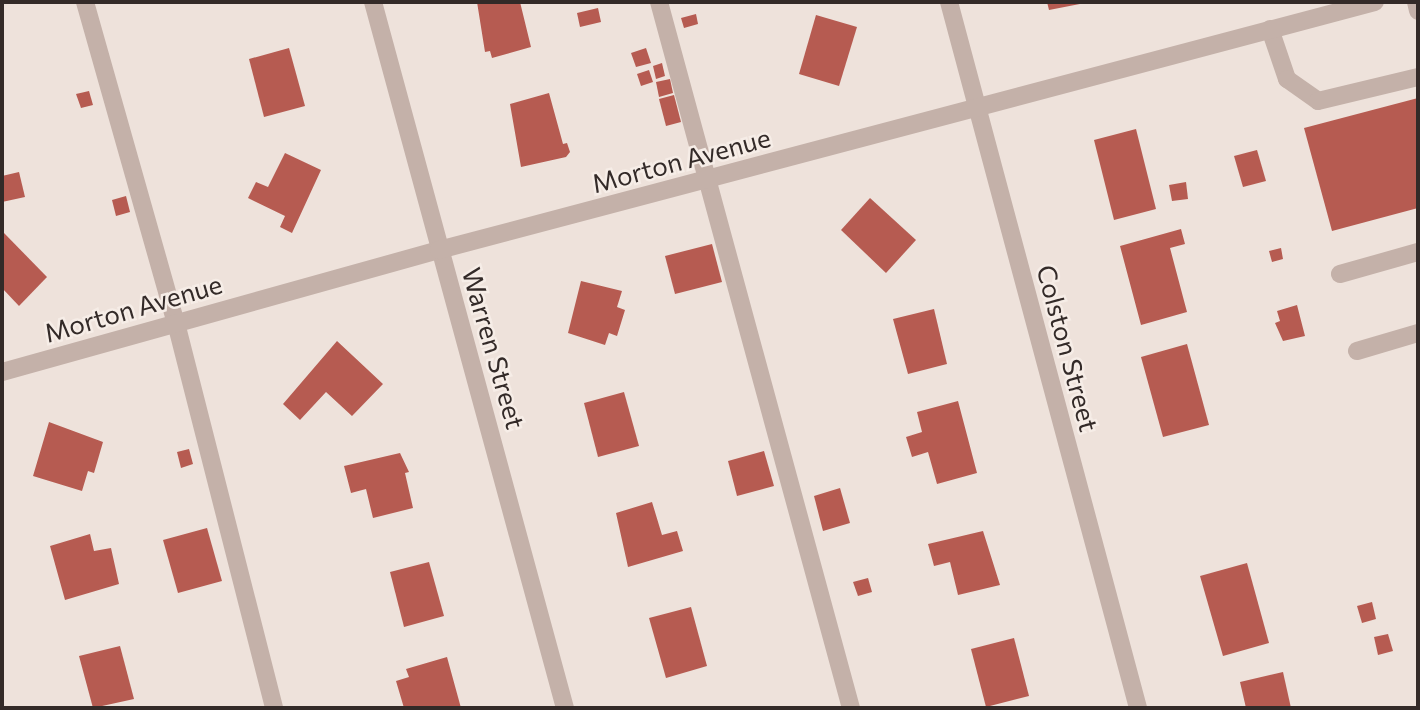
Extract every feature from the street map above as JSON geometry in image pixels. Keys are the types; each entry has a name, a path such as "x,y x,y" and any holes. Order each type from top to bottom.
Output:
{"street":[{"path":"85,2 176,323 274,708"},
{"name":"Warren Street","path":"373,2 565,708"},
{"path":"659,2 851,708"},
{"name":"Colston Street","path":"949,2 1138,708"},
{"name":"Morton Avenue","path":"2,372 439,250 1375,2"},
{"path":"1416,2 1418,11"},
{"path":"1270,29 1287,79 1318,102 1418,77"},
{"path":"1340,274 1418,252"},
{"path":"1357,351 1418,333"}],"building":[{"path":"477,2 520,2 531,47 492,58 490,51 485,52"},
{"path":"1047,2 1085,2 1085,3 1049,10"},
{"path":"598,8 601,22 580,27 577,13"},
{"path":"696,14 698,24 684,28 681,18"},
{"path":"816,15 857,27 839,86 799,74"},
{"path":"289,48 305,106 264,117 249,59"},
{"path":"646,48 651,63 636,67 631,53"},
{"path":"662,63 665,76 656,79 653,66"},
{"path":"649,70 653,82 641,86 637,74"},
{"path":"670,79 673,93 659,97 656,82"},
{"path":"89,91 93,105 81,108 76,94"},
{"path":"549,93 563,144 567,143 570,152 566,157 521,167 510,104"},
{"path":"674,95 681,122 666,126 659,99"},
{"path":"1418,98 1418,208 1332,231 1304,128"},
{"path":"1136,129 1156,209 1114,220 1094,140"},
{"path":"1257,150 1266,181 1243,187 1234,156"},
{"path":"285,153 321,170 292,233 280,227 285,216 248,198 256,182 268,187"},
{"path":"19,172 25,197 2,202 2,176"},
{"path":"1186,182 1188,199 1172,201 1169,185"},
{"path":"126,196 130,212 116,216 112,200"},
{"path":"870,198 916,240 886,273 841,230"},
{"path":"1181,229 1185,244 1170,248 1187,312 1141,325 1120,246"},
{"path":"4,233 47,277 19,306 2,288"},
{"path":"712,244 722,282 675,294 665,256"},
{"path":"1281,248 1283,259 1272,262 1269,251"},
{"path":"581,281 622,291 617,307 625,310 617,336 609,333 605,345 568,333"},
{"path":"1297,305 1305,336 1283,341 1275,323 1280,321 1277,311"},
{"path":"934,309 947,364 908,374 893,319"},
{"path":"337,341 383,384 352,416 326,392 300,420 283,404"},
{"path":"1187,344 1209,425 1163,437 1141,357"},
{"path":"624,392 639,446 598,457 584,403"},
{"path":"958,401 977,473 937,484 928,452 912,457 906,437 922,432 917,412"},
{"path":"49,422 103,442 94,473 88,471 82,491 33,476"},
{"path":"189,449 193,464 181,468 177,452"},
{"path":"764,451 774,486 737,496 728,461"},
{"path":"400,453 409,472 405,473 413,508 373,518 366,489 351,493 344,466"},
{"path":"840,488 850,523 823,531 814,496"},
{"path":"652,502 662,535 677,531 683,551 628,567 616,513"},
{"path":"207,528 222,581 178,593 163,540"},
{"path":"983,531 1000,585 958,595 950,562 934,566 928,544"},
{"path":"90,534 94,551 111,548 119,584 65,600 50,546"},
{"path":"429,562 444,616 404,627 390,572"},
{"path":"1247,563 1269,643 1223,656 1200,576"},
{"path":"868,578 872,592 858,596 853,582"},
{"path":"1372,602 1376,619 1362,623 1357,606"},
{"path":"691,607 707,666 666,678 649,618"},
{"path":"1388,634 1393,651 1378,655 1374,637"},
{"path":"1014,638 1029,696 986,707 971,649"},
{"path":"120,646 134,699 93,708 79,656"},
{"path":"447,657 461,708 404,708 396,681 409,677 406,669"},
{"path":"1283,672 1291,708 1246,708 1240,682"}]}
